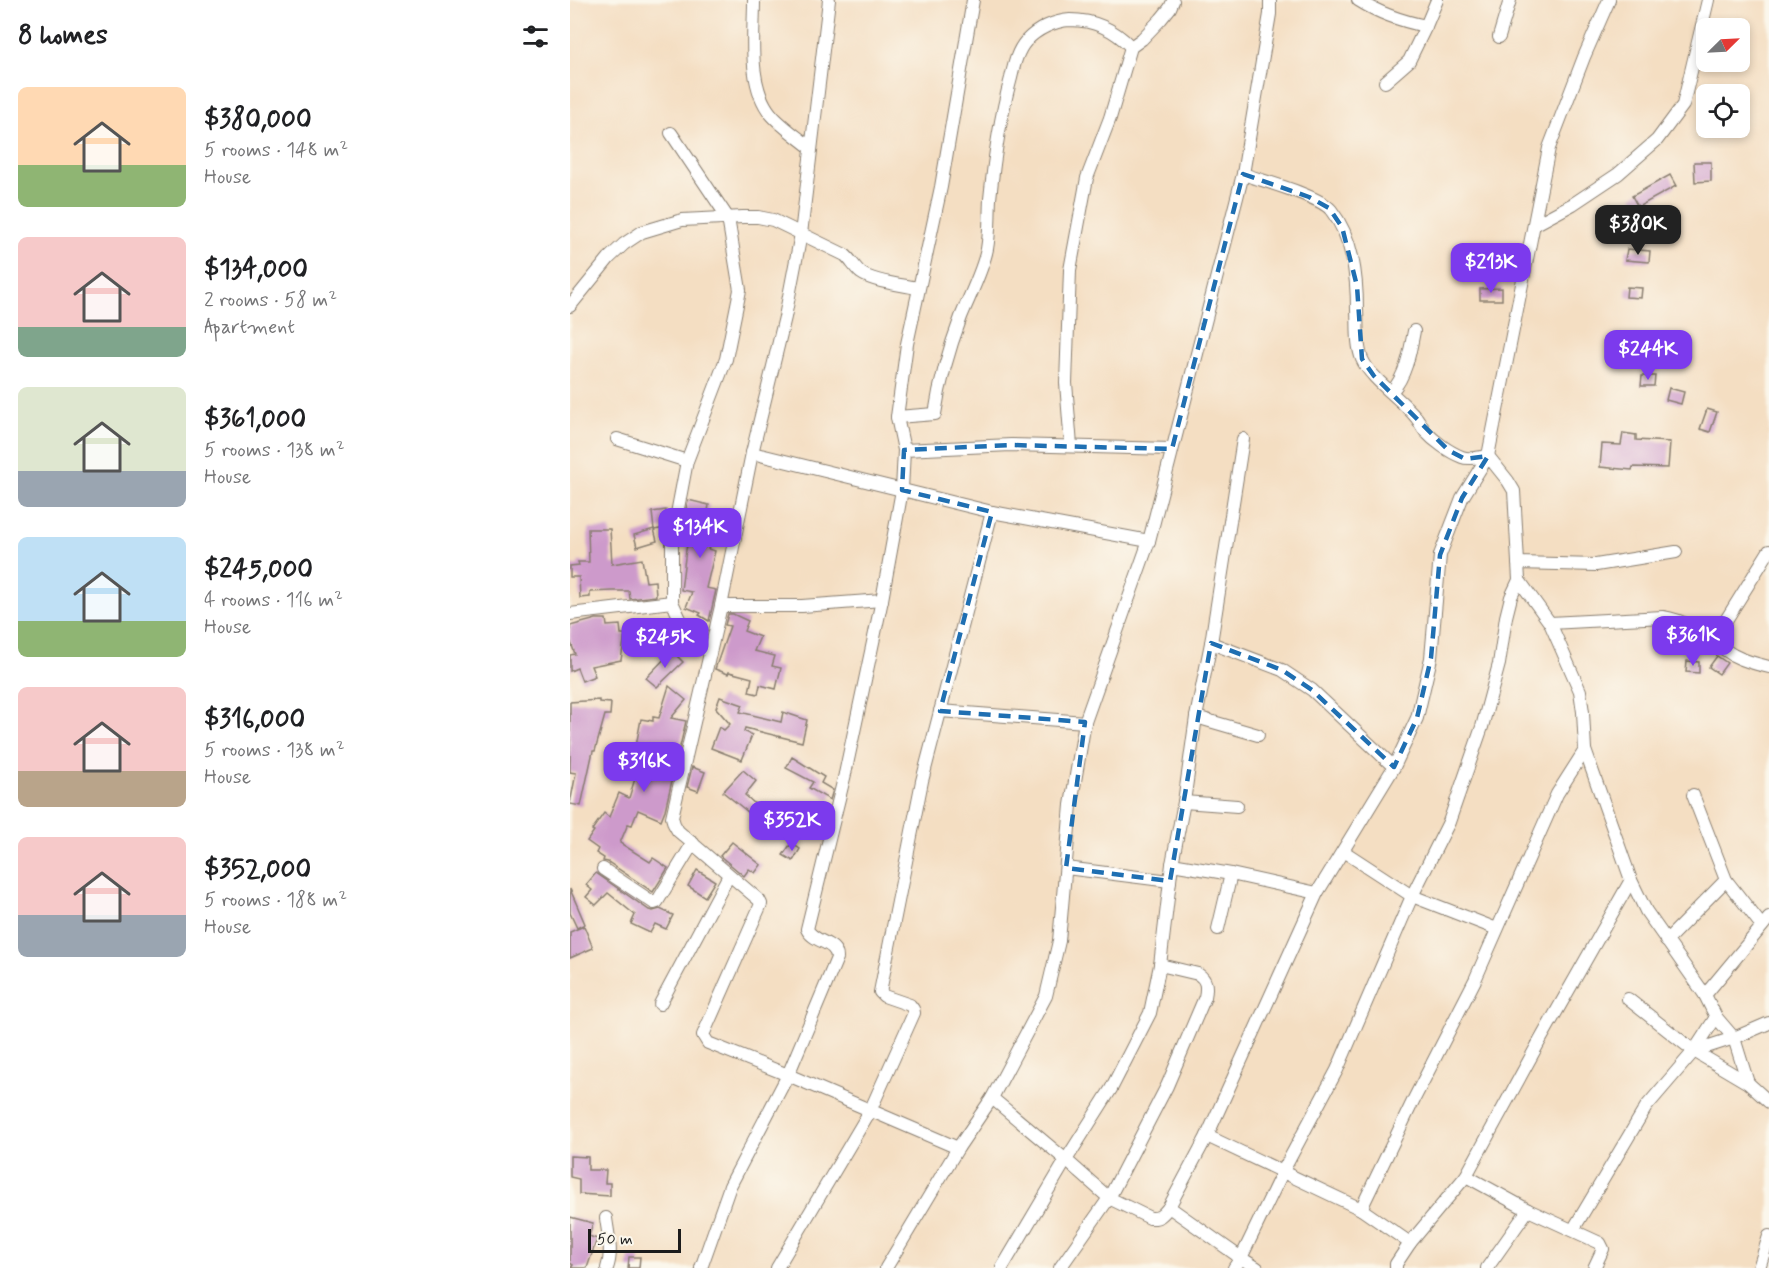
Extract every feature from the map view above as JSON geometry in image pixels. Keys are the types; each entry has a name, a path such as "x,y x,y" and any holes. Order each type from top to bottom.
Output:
{"street":[{"path":"754,0 755,70 756,85 760,96 772,115 811,148"},
{"path":"829,0 801,234 785,317 752,453 721,606 672,817 678,831 759,900 760,908 703,1035 708,1043 958,1148"},
{"path":"701,1268 730,1186 788,1075 837,957 834,948 811,936 807,929 845,774 882,600 902,490 904,450 897,417 907,344 941,188 974,0"},
{"path":"886,1268 958,1148 992,1098 1046,996 1059,941 1071,805 1085,722 1149,541 1244,174 1270,14 1270,0"},
{"path":"1358,0 1385,15 1404,22 1426,26"},
{"path":"1385,82 1409,61 1437,0"},
{"path":"1499,37 1510,0"},
{"path":"992,1098 1109,1198 1149,1218 1157,1218 1169,1207 1207,1136 1317,893 1394,767 1417,718 1431,658 1440,555 1462,498 1488,456 1549,148 1609,0"},
{"path":"1534,225 1573,204 1618,174 1657,140 1683,105 1708,0"},
{"path":"1071,446 1066,383 1070,270 1087,178 1110,118 1131,47 1161,19 1173,1"},
{"path":"897,417 934,414 943,368 987,249 999,126 1018,53 1025,41 1039,30 1051,25 1061,21 1076,20 1108,28 1131,47"},
{"path":"671,133 728,218 740,290 726,358 687,461 672,540 672,602 683,625 710,653"},
{"path":"1244,174 1309,197 1329,208 1342,227 1352,257 1357,286 1358,333 1362,359 1374,376 1416,416 1425,431 1448,450 1465,459 1488,456"},
{"path":"570,306 609,258 624,244 642,232 682,220 758,217 773,220 845,255 862,273 871,278 918,288"},
{"path":"1392,391 1398,384 1405,367 1414,331"},
{"path":"617,439 687,461"},
{"path":"1002,1268 1111,1089 1150,1013 1160,965 1172,864 1184,802 1196,717 1211,644 1243,439"},
{"path":"904,450 1011,445 1172,448"},
{"path":"752,453 992,512 1149,541"},
{"path":"1237,1263 1336,1070 1412,896 1449,822 1482,727 1499,664 1511,597 1519,580 1514,491 1488,456"},
{"path":"777,1268 870,1110 914,1013 910,1005 879,992 922,781 992,512"},
{"path":"1518,563 1596,565 1676,552"},
{"path":"1713,641 1767,557"},
{"path":"1519,580 1550,623 1580,691 1585,750 1632,880 1646,911 1706,995 1716,1017 1734,1038 1748,1083"},
{"path":"721,606 802,606 882,600"},
{"path":"570,614 672,602"},
{"path":"1550,623 1663,617 1676,619 1688,624 1745,661 1769,667"},
{"path":"1211,644 1282,670 1312,690 1394,767"},
{"path":"940,711 1085,722"},
{"path":"1196,717 1258,735"},
{"path":"1361,1209 1475,980 1557,794 1585,750"},
{"path":"1692,795 1726,880 1766,922 1706,995"},
{"path":"1184,802 1237,806"},
{"path":"603,869 654,903 657,902 693,843"},
{"path":"1343,851 1412,896 1497,929"},
{"path":"1172,864 1317,893"},
{"path":"1066,868 1170,881"},
{"path":"1218,929 1231,874"},
{"path":"660,1004 729,875"},
{"path":"1396,1268 1396,1264 1410,1244 1466,1176 1632,880"},
{"path":"1666,940 1726,880"},
{"path":"1060,1268 1109,1198 1167,1086 1205,997 1207,987 1202,976 1160,965"},
{"path":"1628,999 1694,1051 1748,1083 1769,1102"},
{"path":"1573,1230 1646,1107 1694,1051 1716,1017"},
{"path":"1694,1051 1734,1038 1769,1023"},
{"path":"1207,1136 1361,1209 1410,1244"},
{"path":"1466,1176 1528,1210 1600,1243 1603,1249 1594,1268"},
{"path":"1169,1207 1237,1263 1257,1268"},
{"path":"1487,1268 1528,1210"},
{"path":"606,1218 610,1250 607,1268"},
{"path":"1759,1268 1769,1236"}],"highlighted area":[{"path":"1243,174 1309,197 1329,208 1342,227 1357,286 1362,359 1374,376 1448,450 1465,459 1488,456 1462,498 1440,555 1431,658 1417,718 1394,767 1312,690 1282,670 1211,643 1170,881 1066,868 1085,722 940,711 992,512 902,490 904,450 1011,445 1172,449"}],"building":[{"path":"1694,162 1711,162 1711,181 1695,182"},
{"path":"1670,175 1676,186 1638,207 1632,196"},
{"path":"1627,249 1650,251 1649,262 1625,260"},
{"path":"1627,287 1642,288 1641,298 1626,297"},
{"path":"1502,288 1502,300 1480,300 1480,289"},
{"path":"1633,341 1647,343 1646,354 1631,353"},
{"path":"1642,376 1655,376 1654,386 1641,386"},
{"path":"1669,388 1684,392 1681,404 1666,400"},
{"path":"1707,409 1717,412 1710,432 1700,429"},
{"path":"1623,433 1636,435 1636,440 1670,442 1668,468 1633,467 1632,470 1600,467 1602,444 1621,445"},
{"path":"688,500 709,505 707,517 726,521 724,531 716,530 708,549 715,551 706,588 716,590 709,621 699,615 701,613 686,607 692,592 681,590 686,550 694,516 685,514"},
{"path":"666,510 666,528 654,530 652,512"},
{"path":"588,529 610,529 612,564 642,559 646,582 655,581 656,596 630,599 629,591 613,591 590,592 590,597 580,598 579,577 570,577 570,566 579,565 578,562 589,562"},
{"path":"654,529 657,541 637,547 634,535"},
{"path":"728,614 748,621 744,631 760,637 754,651 775,656 772,666 781,668 776,689 760,685 758,694 749,692 752,678 715,669 730,626 725,625"},
{"path":"596,619 606,619 607,626 620,625 621,634 625,634 621,660 591,666 595,676 582,681 577,668 570,671 570,655 575,654 570,640 570,626"},
{"path":"672,651 683,662 657,687 646,678"},
{"path":"1717,656 1727,663 1719,674 1709,667"},
{"path":"1687,661 1699,662 1699,673 1686,672"},
{"path":"669,686 686,700 671,718 686,721 665,810 661,820 638,810 632,825 628,824 620,843 650,862 653,858 668,868 653,892 603,861 604,858 596,853 598,849 587,841 604,813 609,817 619,793 629,798 637,772 628,770 632,745 636,746 641,719 653,721 653,717 659,718"},
{"path":"720,697 743,705 740,712 781,722 783,712 807,720 802,742 745,728 744,731 752,735 742,760 711,748 719,727 724,730 730,724 716,708"},
{"path":"599,700 599,702 611,703 610,715 605,715 595,751 593,751 581,806 570,804 576,773 570,772 570,702"},
{"path":"792,757 824,777 821,783 833,790 830,800 809,788 813,782 786,768"},
{"path":"692,767 705,772 698,791 687,787"},
{"path":"743,770 756,781 745,795 755,804 748,812 723,792"},
{"path":"732,842 761,865 755,873 749,869 744,876 720,856"},
{"path":"790,845 800,849 793,861 783,855"},
{"path":"697,870 715,881 705,897 688,886"},
{"path":"596,873 649,910 660,909 673,915 666,929 655,924 650,933 631,924 635,915 608,893 596,905 586,897 592,890 586,885"},
{"path":"570,889 585,924 577,928 570,913"},
{"path":"584,926 593,948 570,958 570,932"},
{"path":"570,1156 588,1157 588,1170 606,1170 605,1183 610,1183 610,1196 579,1194 579,1179 570,1177"},
{"path":"570,1217 593,1223 589,1236 597,1239 587,1268 571,1268 573,1265 570,1263"},
{"path":"629,1257 640,1257 639,1268 628,1268"}]}
